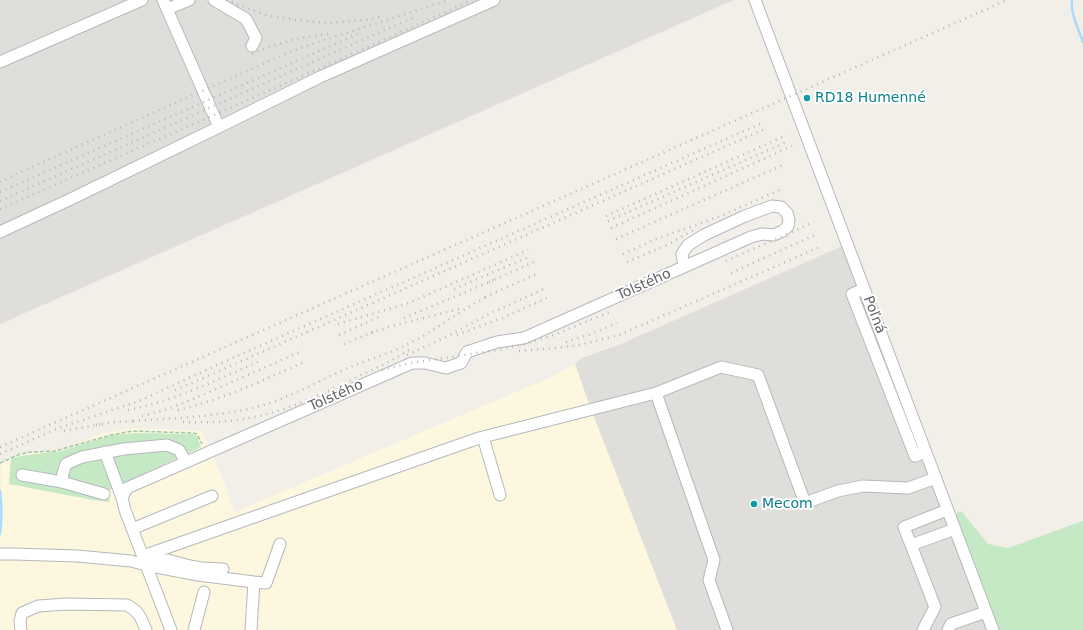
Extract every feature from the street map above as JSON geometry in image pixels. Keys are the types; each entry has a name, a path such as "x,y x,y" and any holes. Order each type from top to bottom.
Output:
{"street":[{"path":"0,62 142,0"},
{"path":"190,0 165,5 219,127"},
{"path":"214,0 246,19 256,38 252,46"},
{"path":"0,232 73,198 320,77 494,0"},
{"name":"Poľná","path":"755,0 993,630"},
{"name":"Tolstého","path":"122,498 127,488 412,363 425,363 446,368 461,363 467,352 497,342 524,338 751,237 762,234 774,235 783,231 788,226 789,220 787,213 781,207 772,206 744,216 704,235 688,245 682,254 684,266"},
{"path":"144,561 483,437 656,393 721,367 758,375 805,503 838,491 863,486 908,488 936,478"},
{"path":"656,393 714,560 709,580 727,630"},
{"path":"483,437 500,495"},
{"path":"62,482 66,464 82,457 105,452 167,445 180,450 186,462"},
{"path":"105,452 144,561 172,630"},
{"path":"22,475 62,482 104,494"},
{"path":"132,529 212,496"},
{"path":"923,630 936,607 904,527 947,510"},
{"path":"911,545 955,529"},
{"path":"144,561 198,575 266,583 280,544"},
{"path":"0,554 77,556 131,562 168,560 201,568 223,569"},
{"path":"251,630 254,582"},
{"path":"194,630 204,592"},
{"path":"21,630 20,621 22,612 38,606 66,604 127,605 136,609 146,630"},
{"path":"948,630 951,624 986,612"}],"shaded area":[{"path":"0,0 734,0 0,324"},
{"path":"847,244 1000,630 677,630 575,364 582,358 621,344"},
{"path":"575,364 677,630 0,630 1,463 17,456 63,449 101,434 133,428 202,431 225,484 235,512 549,378"}],"green space":[{"path":"135,433 193,434 197,436 201,447 107,491 110,502 9,484 11,459 20,456 61,451 112,435"},
{"path":"961,511 988,544 1008,548 1083,521 1083,630 1000,630 954,515"}],"waterway":[{"path":"1072,0 1072,10 1083,42"},
{"path":"0,491 2,512 0,534"}],"railway":[{"path":"226,0 266,15 296,20 327,23 365,20 384,16"},
{"path":"0,182 292,51 449,0"},
{"path":"0,209 472,0"},
{"path":"0,447 1007,0"},
{"path":"0,201 414,17"},
{"path":"0,192 360,33"},
{"path":"252,54 295,39 328,34"},
{"path":"0,454 59,428 139,401 762,123"},
{"path":"175,390 765,129"},
{"path":"606,216 787,135"},
{"path":"608,221 789,141"},
{"path":"611,228 792,146"},
{"path":"616,239 783,165"},
{"path":"623,254 656,239 721,216 782,189"},
{"path":"726,261 814,222"},
{"path":"627,262 667,245 695,229"},
{"path":"731,273 817,234"},
{"path":"519,351 579,345 619,335 822,246"},
{"path":"338,324 409,303 528,250"},
{"path":"454,289 531,256"},
{"path":"489,282 534,262"},
{"path":"485,297 539,273"},
{"path":"404,318 494,280"},
{"path":"407,355 446,337 489,314 546,288"},
{"path":"133,421 210,415 268,404 362,362 404,346 490,295"},
{"path":"457,335 502,318 549,297"},
{"path":"371,333 392,326 459,309"},
{"path":"382,370 411,363 521,345 554,335 612,311"},
{"path":"339,335 379,317"},
{"path":"566,342 591,334 617,323"},
{"path":"344,344 375,331"},
{"path":"183,422 231,421 282,410 347,382 388,362 412,348"},
{"path":"142,416 165,410 191,400 300,352"},
{"path":"128,410 178,396 258,362"},
{"path":"178,410 226,395 304,362"},
{"path":"96,425 137,421"},
{"path":"64,431 101,424"}],"place":[{"name":"RD18 Humenné","path":"807,98"},
{"name":"Mecom","path":"754,504"}]}
